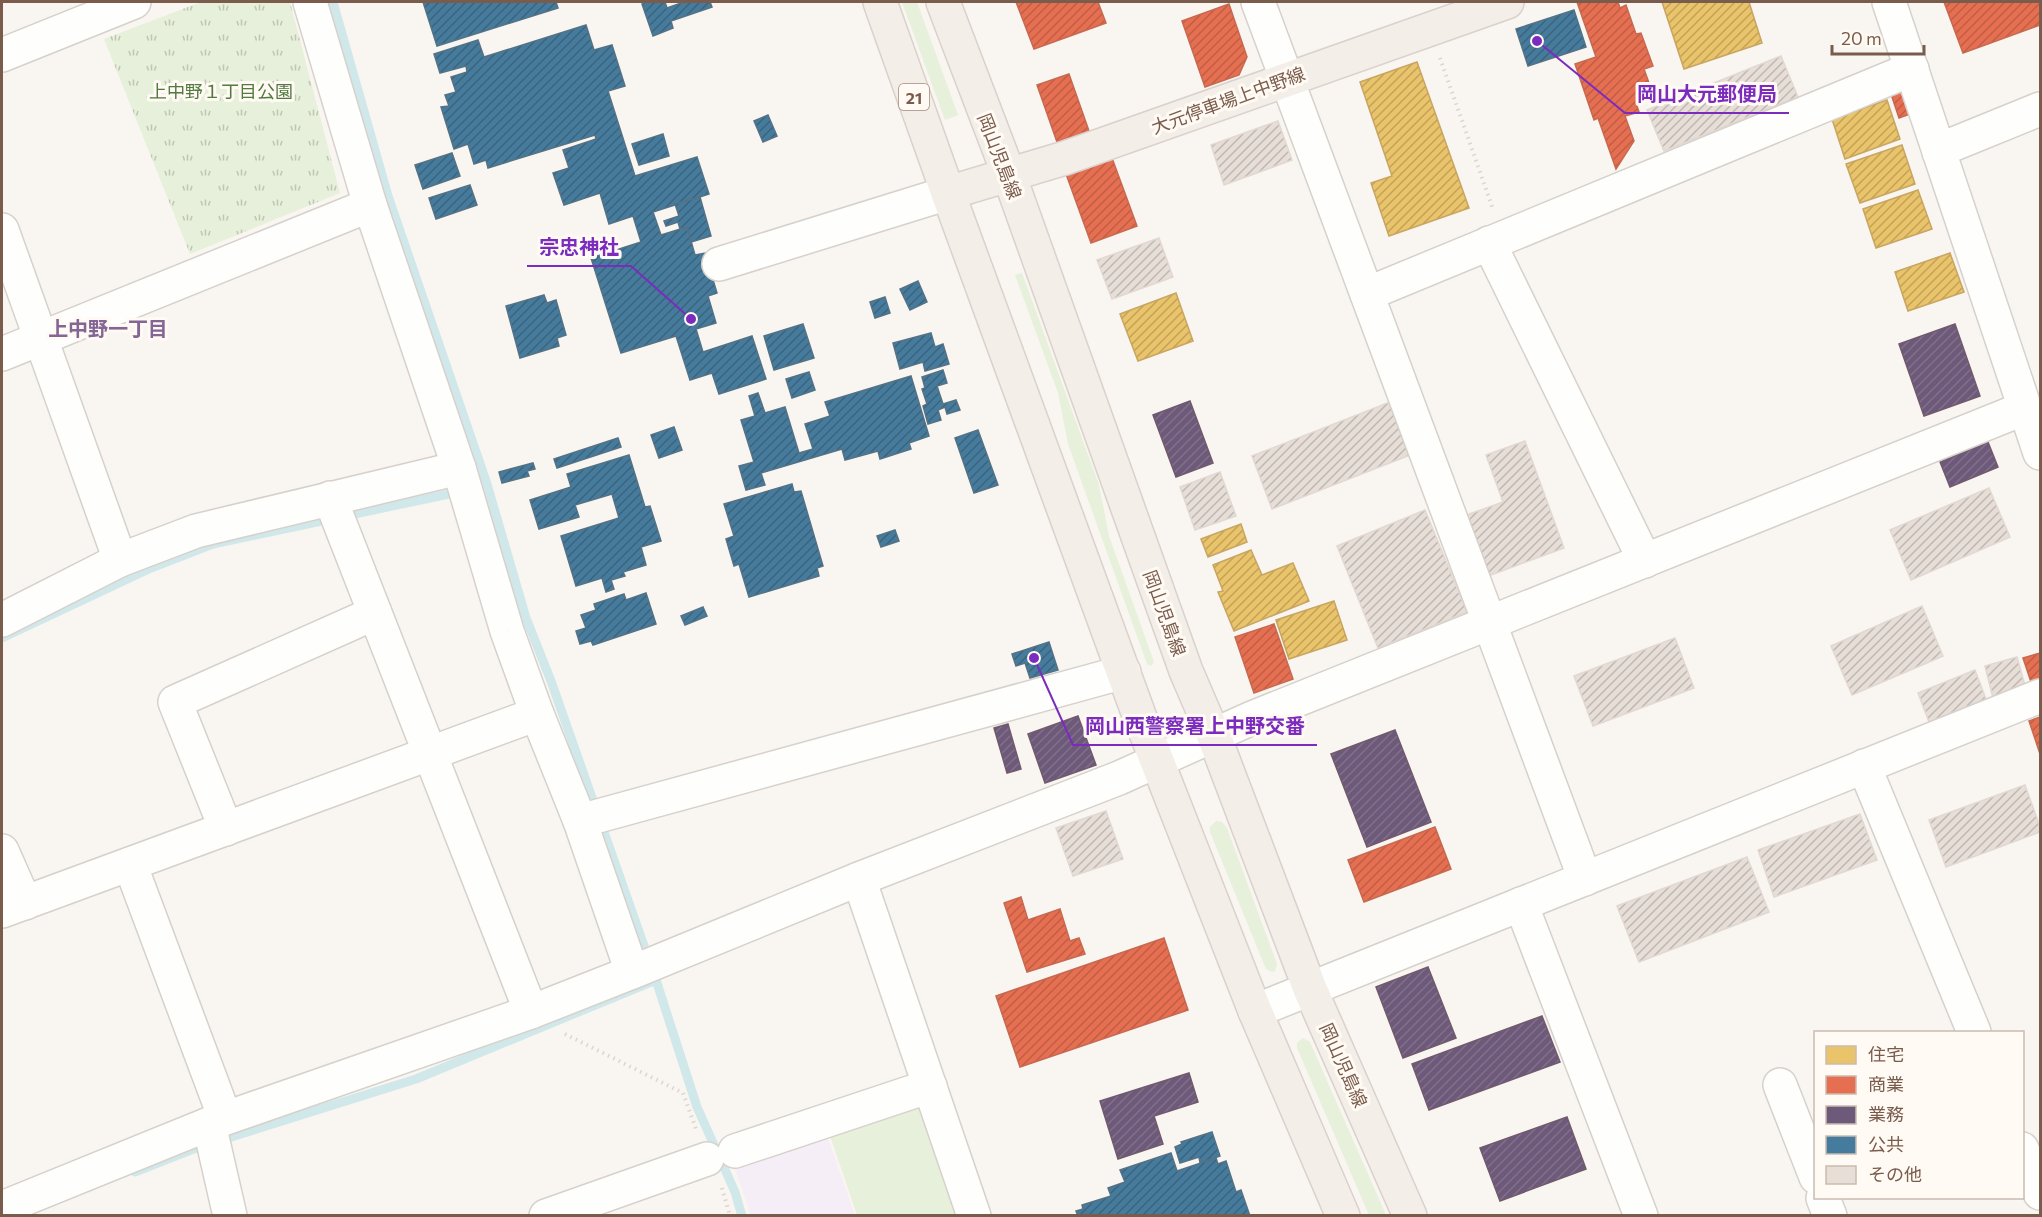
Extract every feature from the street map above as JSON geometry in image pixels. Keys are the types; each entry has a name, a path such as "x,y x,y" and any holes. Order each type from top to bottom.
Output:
{"main road":[{"name":"21","path":"880,2 1124,672 1255,1011 1343,1215"},
{"name":"岡山児島線","path":"943,2 1009,175 1186,671 1214,736 1310,989 1410,1215"},
{"name":"大元停車場上中野線","path":"948,193 1065,158 1429,29 1489,5"}],"street":[{"path":"2,55 134,2"},
{"path":"310,2 370,205 459,468 507,631 537,714 592,818 643,968"},
{"path":"1258,2 1585,879"},
{"path":"1889,2 2040,449"},
{"path":"1367,294 1912,69"},
{"path":"1939,152 2040,109"},
{"path":"719,264 948,193"},
{"path":"2,354 370,205"},
{"path":"2,230 120,560"},
{"path":"1496,241 1645,561"},
{"path":"2,1208 215,1131 643,968 859,879 1089,790 1252,718 2025,408"},
{"path":"2,620 120,560 196,531 335,510 459,468"},
{"path":"335,510 531,1012"},
{"path":"225,829 175,702 375,613"},
{"path":"592,818 1124,672"},
{"path":"1255,1011 2040,696"},
{"path":"2,851 13,907 537,714"},
{"path":"1864,766 1974,1031"},
{"path":"130,864 215,1131 230,1215"},
{"path":"859,879 974,1215"},
{"path":"1521,904 1641,1215"},
{"path":"1780,1085 1814,1174"},
{"path":"546,1215 930,1086"},
{"path":"2024,1154 2040,1192"},
{"path":"1824,1199 1830,1215"}],"path":[{"path":"1429,29 1496,241"},
{"path":"558,1030 683,1093 721,1155 721,1187 730,1215"}],"shaded area":[{"path":"825,1129 855,1215 751,1215 732,1161"}],"green space":[{"name":"上中野１丁目公園","path":"201,2 290,2 340,193 190,254 104,39"},
{"path":"902,2 917,2 958,115 945,120"},
{"path":"1022,273 1099,485 1109,536 1154,662 1151,666 1147,664 1068,444 1058,393 1015,275"},
{"path":"1216,821 1222,822 1227,828 1277,964 1275,971 1266,969 1210,832 1210,827"},
{"path":"1303,1038 1310,1042 1386,1215 1369,1215 1297,1048 1297,1043"},
{"path":"920,1101 958,1214 952,1216 857,1215 827,1127"}],"building: 住宅":[{"path":"1662,2 1749,2 1762,43 1684,69"},
{"path":"1417,62 1469,208 1389,236 1371,183 1392,176 1360,82"},
{"path":"1887,100 1900,139 1845,159 1832,119"},
{"path":"1902,145 1915,184 1860,203 1846,164"},
{"path":"1918,190 1932,229 1876,248 1863,209"},
{"path":"1950,253 1964,292 1908,311 1895,272"},
{"path":"1176,293 1193,341 1138,361 1120,314"},
{"path":"1241,524 1247,542 1208,557 1201,539"},
{"path":"1251,550 1262,575 1293,563 1309,601 1234,631 1218,592 1223,591 1213,565"},
{"path":"1334,601 1347,640 1289,659 1276,620"}],"building: 商業":[{"path":"1016,2 1098,2 1106,23 1034,49"},
{"path":"1577,2 1618,2 1620,8 1626,5 1636,34 1641,33 1653,66 1644,69 1654,97 1636,103 1639,112 1625,116 1634,141 1616,169 1598,118 1594,120 1575,64 1596,57"},
{"path":"1944,2 2040,2 2040,25 1963,53"},
{"path":"1229,4 1247,57 1239,75 1205,87 1182,21"},
{"path":"1069,74 1089,131 1057,142 1037,85"},
{"path":"1909,85 1918,111 1899,118 1890,91"},
{"path":"1112,158 1137,226 1091,243 1066,174"},
{"path":"1274,624 1293,679 1254,693 1235,637"},
{"path":"2040,653 2040,679 2031,682 2023,658"},
{"path":"2040,717 2040,754 2029,721"},
{"path":"1435,827 1451,869 1364,902 1348,860"},
{"path":"1021,897 1028,920 1060,909 1070,941 1079,938 1085,954 1027,972 1004,903"},
{"path":"1164,938 1188,1010 1020,1067 996,996"}],"building: 業務":[{"path":"1955,324 1980,396 1924,416 1899,344"},
{"path":"1190,401 1213,463 1176,477 1153,415"},
{"path":"1988,442 1998,467 1950,487 1940,462"},
{"path":"1078,716 1096,765 1045,783 1028,734"},
{"path":"1008,724 1021,769 1007,773 994,728"},
{"path":"1395,730 1431,822 1367,847 1331,754"},
{"path":"1428,967 1456,1038 1403,1058 1376,987"},
{"path":"1542,1016 1560,1062 1429,1110 1412,1064"},
{"path":"1189,1073 1198,1102 1154,1116 1163,1144 1118,1159 1100,1101"},
{"path":"1567,1117 1586,1169 1500,1201 1480,1148"}],"building: 公共":[{"path":"423,2 556,2 558,8 437,46"},
{"path":"665,2 667,8 684,2 710,2 712,7 671,21 673,28 653,36 642,4"},
{"path":"1574,10 1586,47 1528,66 1516,29"},
{"path":"586,25 594,50 612,45 625,86 608,91 635,176 697,157 709,194 653,212 661,235 687,227 695,255 705,253 717,293 708,296 716,323 696,329 703,352 752,336 766,379 719,394 712,373 690,380 676,336 621,353 591,258 641,242 633,216 609,224 600,193 564,205 553,173 569,168 563,150 596,139 595,135 488,168 486,160 474,164 468,144 454,149 441,107 449,106 445,95 456,92 451,77 467,72 466,66 440,73 434,54 478,40 484,57"},
{"path":"768,115 777,136 763,142 754,121"},
{"path":"663,134 669,156 639,165 632,144"},
{"path":"452,153 460,176 423,189 415,165"},
{"path":"470,185 477,205 436,219 429,198"},
{"path":"700,197 711,236 691,242 687,227 680,229 678,222 666,226 664,221 679,216 675,204"},
{"path":"918,281 927,302 910,310 900,289"},
{"path":"544,295 547,303 556,300 566,335 557,338 559,346 520,358 506,306"},
{"path":"885,297 890,313 875,318 870,302"},
{"path":"803,324 814,358 774,370 764,336"},
{"path":"931,333 935,347 943,344 949,364 925,371 923,362 900,369 893,343"},
{"path":"943,370 947,383 937,386 943,404 956,400 960,410 947,414 945,407 938,410 941,420 928,424 923,406 927,404 922,389 925,388 922,377"},
{"path":"809,372 815,390 792,398 786,379"},
{"path":"911,376 929,436 909,443 911,449 880,459 878,451 845,460 842,449 761,473 765,485 746,490 739,466 754,462 741,420 755,416 749,396 758,393 765,413 785,407 799,453 813,449 805,424 830,416 825,402"},
{"path":"674,427 682,450 659,458 651,435"},
{"path":"978,430 998,485 974,493 955,438"},
{"path":"618,438 621,447 557,468 554,459"},
{"path":"629,455 645,507 650,506 661,541 641,547 646,565 623,572 625,576 611,580 614,589 606,592 602,578 576,586 561,536 619,518 612,494 575,505 579,517 539,529 530,500 571,487 567,474"},
{"path":"533,463 535,469 527,471 529,476 502,483 499,472"},
{"path":"792,484 794,492 801,491 823,566 817,568 819,576 749,597 739,564 734,566 726,539 734,536 724,504"},
{"path":"895,530 899,541 881,547 877,536"},
{"path":"646,593 656,624 593,645 591,641 580,644 576,631 586,628 581,615 596,610 594,604 624,594 626,600"},
{"path":"703,607 707,616 685,625 681,616"},
{"path":"1049,642 1058,670 1030,678 1025,663 1016,666 1012,654"},
{"path":"1212,1132 1220,1156 1200,1163 1199,1157 1180,1163 1175,1147 1182,1144 1181,1142"},
{"path":"1171,1153 1177,1171 1216,1158 1218,1164 1226,1161 1236,1192 1241,1190 1250,1216 1078,1216 1076,1211 1083,1209 1082,1205 1111,1196 1108,1188 1125,1182 1120,1170"}],"building: その他":[{"path":"1781,56 1798,97 1664,151 1647,110"},
{"path":"1278,121 1292,160 1224,185 1211,145"},
{"path":"1159,238 1173,277 1112,299 1097,260"},
{"path":"1390,402 1410,455 1272,509 1252,456"},
{"path":"1525,441 1564,548 1483,578 1461,517 1503,502 1486,455"},
{"path":"1220,472 1236,516 1195,530 1180,487"},
{"path":"1989,488 2010,537 1911,580 1890,530"},
{"path":"1425,510 1467,612 1378,648 1337,546"},
{"path":"1922,606 1943,656 1852,695 1831,646"},
{"path":"1675,638 1694,688 1593,726 1574,676"},
{"path":"2017,657 2026,689 1993,698 1985,666"},
{"path":"1975,670 1986,699 1929,722 1918,693"},
{"path":"2025,785 2040,832 1946,867 1929,820"},
{"path":"1106,811 1123,859 1073,876 1056,828"},
{"path":"1860,814 1877,860 1774,897 1758,850"},
{"path":"1747,857 1769,912 1639,962 1617,906"}],"waterway":[{"path":"333,2 388,196 487,484 526,618 551,681 656,980 697,1107 735,1192 742,1216"},
{"path":"2,638 151,568 213,544 449,494"},
{"path":"135,1172 196,1148 416,1079 656,980"}],"place":[{"name":"岡山大元郵便局","path":"1537,41"},
{"name":"宗忠神社","path":"691,319"},
{"name":"岡山西警察署上中野交番","path":"1034,658"}],"district":[{"name":"上中野一丁目","path":"108,328"}]}
